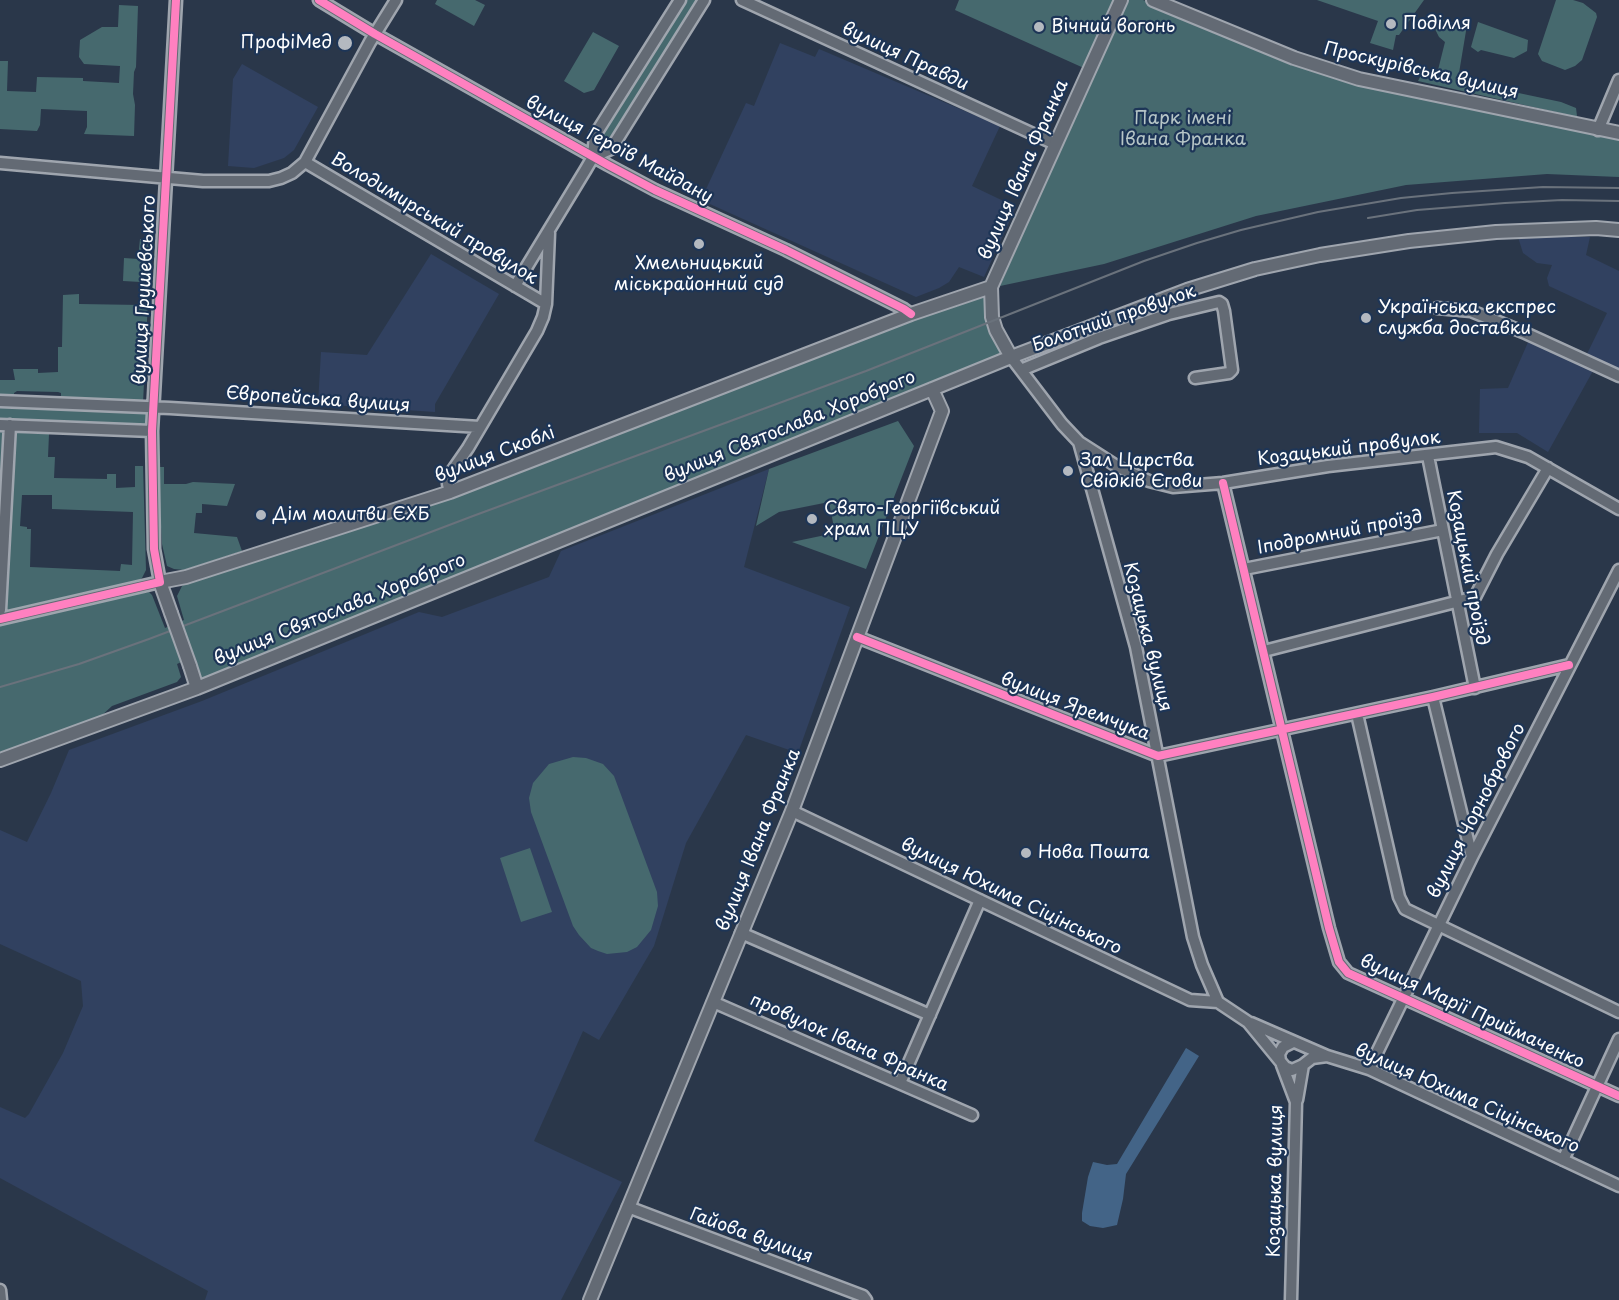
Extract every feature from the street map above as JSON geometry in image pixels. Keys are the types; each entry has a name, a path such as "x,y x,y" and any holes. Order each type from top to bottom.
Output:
{"main road":[{"name":"вулиця Івана Франка","path":"1011,357 996,330 992,317 992,287 1121,0"},
{"name":"Проскурівська вулиця","path":"1153,0 1294,58 1359,79 1619,134"},
{"name":"вулиця Святослава Хороброго","path":"0,760 197,688 932,388 1127,311 1187,290 1255,269 1320,255 1408,241 1496,232 1596,228 1619,230"},
{"name":"вулиця Скоблі","path":"160,582 186,577 450,492 911,314 992,287"},
{"name":"вулиця Івана Франка","path":"590,1300 792,810 942,411 932,388"},
{"name":"вулиця Грушевського","path":"160,582 197,688"}],"street":[{"name":"вулиця Грушевського","path":"160,582 154,549 152,431 176,0"},
{"name":"вулиця Героїв Майдану","path":"320,0 375,34 655,190 786,250 911,314"},
{"path":"0,164 212,181 269,181 292,173 305,162 396,0"},
{"path":"515,286 593,157 595,135 680,0"},
{"path":"593,157 611,149 704,0"},
{"name":"вулиця Правди","path":"742,0 1055,144"},
{"path":"1598,130 1619,80"},
{"name":"Володимирський провулок","path":"305,162 546,304"},
{"path":"450,492 448,484 450,474 537,331 546,304 549,230"},
{"name":"Болотний провулок","path":"1021,370 1099,338 1168,314 1219,302 1224,311 1232,370 1229,373 1195,378"},
{"path":"1437,308 1471,311 1598,364 1619,376"},
{"name":"Козацька вулиця","path":"1011,357 1062,424 1079,442 1136,648 1193,937 1202,965 1218,1002 1248,1022 1281,1063 1296,1102 1291,1300"},
{"name":"Європейська вулиця","path":"0,401 480,427"},
{"path":"0,610 7,507 5,425 152,431"},
{"name":"Козацький провулок","path":"1079,442 1118,467 1149,481 1173,487 1223,483 1328,466 1496,447 1528,457 1619,509"},
{"name":"Козацький проїзд","path":"1428,456 1475,688"},
{"path":"1461,619 1548,468"},
{"name":"вулиця Марії Приймаченко","path":"1223,483 1339,962 1348,973 1619,1096"},
{"name":"Іподромний проїзд","path":"1244,569 1443,530"},
{"name":"вулиця Чорнобрового","path":"1369,1069 1472,856 1619,570"},
{"name":"вулиця Скоблі","path":"0,620 160,582"},
{"path":"1264,651 1475,597"},
{"name":"вулиця Яремчука","path":"856,637 1158,756 1475,688 1569,665"},
{"path":"1433,697 1472,856"},
{"path":"1357,714 1399,897 1405,909 1619,1012"},
{"name":"вулиця Юхима Сіцінського","path":"792,810 1190,1000 1218,1002"},
{"path":"900,1083 980,900"},
{"path":"741,933 930,1015"},
{"name":"провулок Івана Франка","path":"713,1002 972,1115"},
{"name":"вулиця Юхима Сіцінського","path":"1248,1022 1327,1056 1369,1069 1619,1186"},
{"path":"1563,1160 1619,1039"},
{"path":"1296,1102 1304,1064 1306,1051 1297,1044 1283,1047 1279,1054 1281,1063 1292,1070 1304,1064 1312,1058 1327,1056"},
{"name":"Гайова вулиця","path":"628,1207 865,1298"},
{"path":"0,1290 1,1300"}],"shaded area":[{"path":"780,43 815,57 819,49 1000,126 972,186 1016,207 984,277 959,267 949,282 916,297 701,200 746,103 754,106"},
{"path":"242,64 318,107 294,150 284,158 254,168 228,166 233,79"},
{"path":"1518,237 1590,237 1586,255 1619,271 1619,369 1587,354 1607,313 1549,286 1547,278 1552,265 1537,263 1523,253"},
{"path":"431,254 499,294 435,404 435,412 318,404 321,352 367,355"},
{"path":"1529,340 1594,369 1548,452 1517,433 1479,433 1480,389 1508,388"},
{"path":"769,469 744,567 850,607 798,753 746,735 686,843 654,946 599,1040 583,1031 534,1141 622,1182 561,1300 205,1300 208,1291 0,1178 0,1107 25,1118 29,1114 63,1053 83,1006 81,981 0,944 0,830 27,842 69,750 202,701 419,612 442,617 549,577 561,551"},
{"path":"1186,1048 1199,1056 1126,1174 1117,1225 1103,1228 1090,1226 1082,1221 1082,1213 1093,1162 1107,1165 1117,1164"}],"green space":[{"path":"437,0 475,0 485,5 474,26 435,4"},
{"path":"686,0 699,0 605,146 596,140"},
{"path":"959,0 1117,0 1086,69 955,10"},
{"name":"Парк імені Івана Франка","path":"1126,0 1143,0 1293,61 1619,137 1619,177 1547,174 1406,185 1256,216 1104,264 1000,286"},
{"name":"Поділля","path":"1317,0 1424,0 1399,35 1396,35 1393,50 1370,43 1378,21"},
{"path":"1556,0 1573,0 1583,3 1596,13 1597,17 1582,60 1565,70 1542,61 1538,54"},
{"path":"119,5 138,6 133,94 134,136 84,134 87,127 87,111 41,109 40,125 37,131 0,129 0,61 8,61 7,91 36,92 37,77 83,78 83,81 119,83 120,66 84,64 79,57 80,40 102,27 118,27"},
{"path":"1438,18 1448,22 1459,22 1465,27 1459,73 1462,81 1561,102 1576,108 1577,116 1418,81 1421,75 1435,76 1437,74 1445,42 1439,37 1434,27 1434,21"},
{"path":"1478,22 1528,40 1527,51 1514,58 1481,50 1478,52 1471,47"},
{"path":"593,32 619,46 594,90 584,93 564,81"},
{"path":"140,239 151,239 143,403 61,399 61,393 58,392 17,391 14,393 14,398 0,397 0,380 15,380 13,369 38,369 38,373 58,372 58,347 62,347 63,295 79,294 79,304 140,305 141,282 123,281 124,258 138,259"},
{"path":"990,294 1005,355 200,683 190,658 177,664 181,677 177,682 112,706 100,717 0,752 0,432 49,434 48,457 55,457 54,478 107,479 107,474 116,474 116,488 135,487 135,466 143,466 146,570 142,578 135,583 48,602 49,607 149,592 165,628 184,620 177,596 182,586 188,582","holes":["22,495 52,495 52,509 133,512 132,565 121,564 120,571 30,567 31,529 20,526"]},
{"path":"0,404 146,410 145,428 0,422"},
{"path":"898,421 914,446 866,569 792,542 835,533 829,502 779,512 756,526 769,469"},
{"path":"160,467 164,467 164,484 193,482 235,484 227,506 202,504 202,513 196,513 194,533 237,537 242,551 184,570 167,566 162,544 160,510"},
{"path":"573,757 586,758 603,764 614,776 657,892 658,906 651,930 637,947 627,952 607,954 598,951 591,948 579,935 573,926 531,812 529,798 533,783 549,764"},
{"path":"530,848 552,912 521,922 500,858"}],"railway":[{"path":"0,687 79,664 149,639 866,371 1144,261 1197,243 1318,212 1401,198 1543,187 1619,188"},
{"path":"1368,218 1417,210 1505,203 1562,200 1619,201"}],"cycle path":[{"path":"0,619 160,582 154,549 152,431 176,0"},
{"path":"319,0 375,34 655,190 786,250 911,314"},
{"path":"1223,483 1339,962 1348,973 1619,1096"},
{"path":"857,637 1158,756 1433,697 1569,665"}],"place":[{"name":"Поділля","path":"1391,24"},
{"name":"Вічний вогонь","path":"1039,27"},
{"name":"ПрофіМед","path":"345,43"},
{"name":"Хмельницький міськрайонний суд","path":"699,244"},
{"name":"Українська експрес служба доставки","path":"1366,318"},
{"name":"Зал Царства Свідків Єгови","path":"1068,471"},
{"name":"Дім молитви ЄХБ","path":"261,515"},
{"name":"Свято-Георгіївський храм ПЦУ","path":"812,519"},
{"name":"Нова Пошта","path":"1026,853"}]}
